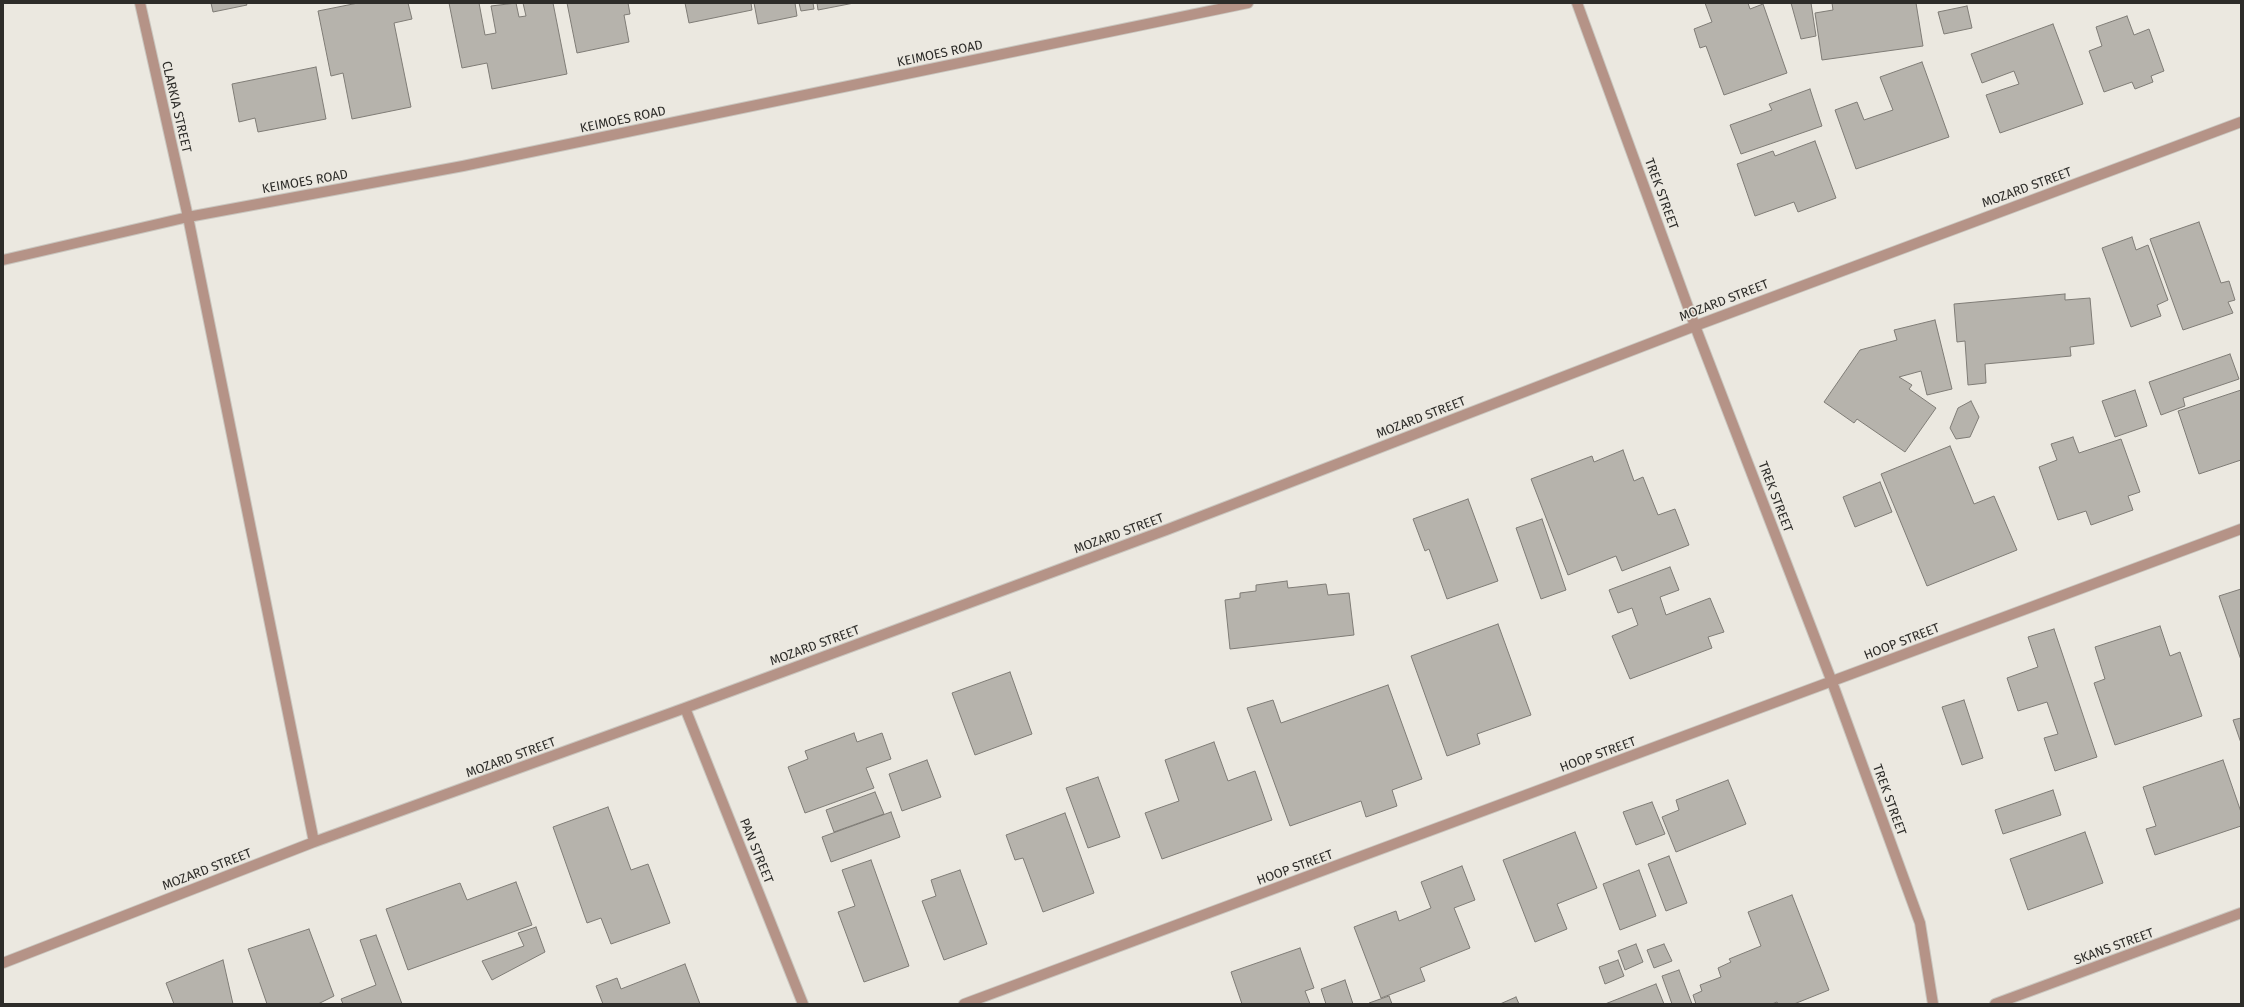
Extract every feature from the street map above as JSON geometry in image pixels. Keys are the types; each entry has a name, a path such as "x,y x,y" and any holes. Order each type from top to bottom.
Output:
{"street":[{"name":"CLARKIA STREET","path":"140,3 188,217 314,842"},
{"name":"KEIMOES ROAD","path":"3,260 188,217 463,166 1248,3"},
{"name":"TREK STREET","path":"1577,3 1695,326 1832,682 1920,923 1933,1004"},
{"name":"MOZARD STREET","path":"3,963 314,842 685,708 1166,530 1695,326 2241,122"},
{"name":"HOOP STREET","path":"964,1004 2241,529"},
{"name":"PAN STREET","path":"685,708 803,1004"},
{"name":"SKANS STREET","path":"1995,1004 2241,913"}],"building":[{"path":"211,3 246,3 247,5 213,12"},
{"path":"358,3 408,3 412,19 394,23 411,107 352,119 343,73 331,76 318,11"},
{"path":"449,3 479,3 485,35 496,33 491,6 516,3 519,17 526,16 523,3 553,3 567,74 492,89 487,63 462,68"},
{"path":"567,3 628,3 630,14 624,15 629,42 577,53"},
{"path":"685,3 751,3 752,10 689,23"},
{"path":"754,3 795,3 797,16 758,24"},
{"path":"799,3 813,3 814,9 801,11"},
{"path":"817,3 854,3 818,10"},
{"path":"1705,3 1748,3 1750,9 1763,4 1787,73 1724,95 1706,46 1700,48 1694,29 1712,22"},
{"path":"1791,3 1811,3 1816,36 1801,39"},
{"path":"1832,3 1916,3 1923,46 1822,60 1815,13 1833,10"},
{"path":"1967,6 1972,28 1944,34 1938,12"},
{"path":"2127,16 2134,35 2149,29 2164,71 2151,76 2153,82 2135,89 2132,82 2104,92 2089,51 2102,46 2096,27"},
{"path":"2053,24 2083,104 2000,133 1986,95 2019,84 2014,71 1982,83 1971,54"},
{"path":"1922,62 1949,137 1856,169 1835,110 1857,102 1864,120 1893,110 1880,77"},
{"path":"316,67 326,119 258,132 255,118 239,122 232,84"},
{"path":"1810,89 1822,126 1741,154 1730,125 1772,110 1769,104"},
{"path":"1815,141 1836,198 1798,212 1794,202 1755,216 1737,164 1773,151 1775,156"},
{"path":"2199,222 2221,283 2229,281 2235,300 2228,302 2233,313 2183,330 2150,239"},
{"path":"2132,237 2136,250 2148,245 2168,300 2157,305 2161,316 2131,327 2102,248"},
{"path":"2065,294 2065,300 2090,298 2094,344 2070,347 2071,356 1985,364 1986,383 1968,385 1965,341 1957,342 1954,304"},
{"path":"1935,320 1952,389 1927,395 1921,371 1899,377 1912,385 1909,389 1936,408 1905,452 1857,419 1854,423 1824,402 1860,350 1897,340 1894,330"},
{"path":"2230,354 2239,379 2183,398 2185,406 2161,415 2149,382"},
{"path":"2135,390 2147,426 2115,437 2102,401"},
{"path":"2241,390 2241,460 2199,474 2178,411"},
{"path":"1971,401 1979,417 1970,437 1956,439 1950,428 1958,408"},
{"path":"2073,437 2079,453 2121,439 2140,492 2128,496 2133,510 2091,525 2086,511 2058,520 2039,467 2057,460 2051,444"},
{"path":"1950,446 1974,504 1994,496 2017,550 1927,586 1881,474"},
{"path":"1623,450 1634,481 1643,477 1658,515 1675,509 1689,545 1622,571 1616,556 1568,575 1531,479 1592,456 1594,462"},
{"path":"1880,482 1892,512 1855,527 1843,497"},
{"path":"1468,499 1498,581 1447,599 1429,549 1425,551 1413,519"},
{"path":"1542,519 1566,590 1541,599 1516,528"},
{"path":"1670,567 1679,590 1660,597 1666,615 1710,598 1724,632 1708,637 1712,648 1630,679 1612,636 1638,625 1632,608 1618,613 1609,590"},
{"path":"1287,581 1288,588 1326,584 1328,595 1349,593 1354,635 1230,649 1225,600 1240,598 1240,593 1256,591 1256,585"},
{"path":"2241,589 2241,660 2219,596"},
{"path":"1498,624 1531,715 1477,734 1480,744 1447,756 1411,656"},
{"path":"2160,626 2170,656 2180,652 2202,716 2115,745 2094,683 2105,679 2095,647"},
{"path":"2054,629 2097,757 2055,771 2044,738 2058,734 2047,702 2018,711 2007,678 2038,667 2028,637"},
{"path":"1010,672 1032,734 975,755 952,693"},
{"path":"1388,685 1422,779 1392,790 1397,806 1366,817 1361,801 1290,826 1247,708 1273,700 1281,723"},
{"path":"1964,700 1983,758 1962,765 1942,707"},
{"path":"2241,718 2241,743 2233,720"},
{"path":"854,733 857,742 882,733 891,759 866,768 874,788 805,813 788,767 808,759 805,751"},
{"path":"1214,742 1228,781 1255,771 1272,820 1162,859 1145,813 1179,801 1165,760"},
{"path":"927,760 941,797 902,811 889,774"},
{"path":"2223,760 2241,812 2241,826 2155,855 2146,829 2156,826 2143,787"},
{"path":"1098,777 1120,837 1088,848 1066,788"},
{"path":"1728,780 1746,824 1676,852 1662,817 1679,810 1676,800"},
{"path":"2053,790 2061,815 2003,834 1995,810"},
{"path":"875,792 884,814 834,832 826,810"},
{"path":"1652,802 1665,834 1636,845 1623,812"},
{"path":"608,807 631,870 648,864 670,923 611,944 601,918 587,923 553,827"},
{"path":"891,812 900,837 831,862 822,837"},
{"path":"1065,813 1094,893 1043,912 1023,858 1015,860 1006,835"},
{"path":"1575,832 1597,888 1557,904 1567,929 1535,942 1503,860"},
{"path":"2085,832 2103,883 2028,910 2010,859"},
{"path":"1669,856 1687,903 1666,911 1648,864"},
{"path":"871,860 909,966 864,982 838,912 855,906 842,870"},
{"path":"1462,866 1475,900 1454,908 1470,948 1420,968 1425,981 1381,998 1354,927 1396,911 1399,921 1431,908 1421,882"},
{"path":"960,870 987,944 944,960 922,901 936,896 931,880"},
{"path":"1639,870 1656,916 1620,930 1603,884"},
{"path":"516,882 532,925 408,970 386,909 460,883 467,900"},
{"path":"1792,895 1829,990 1794,1004 1778,1004 1777,1002 1772,1004 1696,1004 1693,995 1702,991 1700,985 1721,977 1718,968 1731,962 1729,959 1761,946 1748,912"},
{"path":"536,927 545,952 492,980 482,961 524,946 518,933"},
{"path":"309,929 334,996 318,1004 267,1004 248,949"},
{"path":"376,935 402,1004 343,1004 341,999 376,985 360,940"},
{"path":"1636,944 1643,962 1625,970 1618,951"},
{"path":"1664,944 1672,961 1654,968 1647,950"},
{"path":"1300,948 1314,988 1305,991 1310,1004 1242,1004 1231,972"},
{"path":"223,960 233,1004 174,1004 166,983"},
{"path":"1618,960 1624,976 1605,984 1599,967"},
{"path":"685,964 700,1004 603,1004 596,986 617,978 621,989"},
{"path":"1679,970 1692,1004 1672,1004 1662,976"},
{"path":"1345,980 1353,1004 1326,1004 1321,989"},
{"path":"1656,984 1664,1004 1605,1004"},
{"path":"1389,996 1392,1004 1369,1003"},
{"path":"1516,997 1519,1004 1500,1004"}]}
